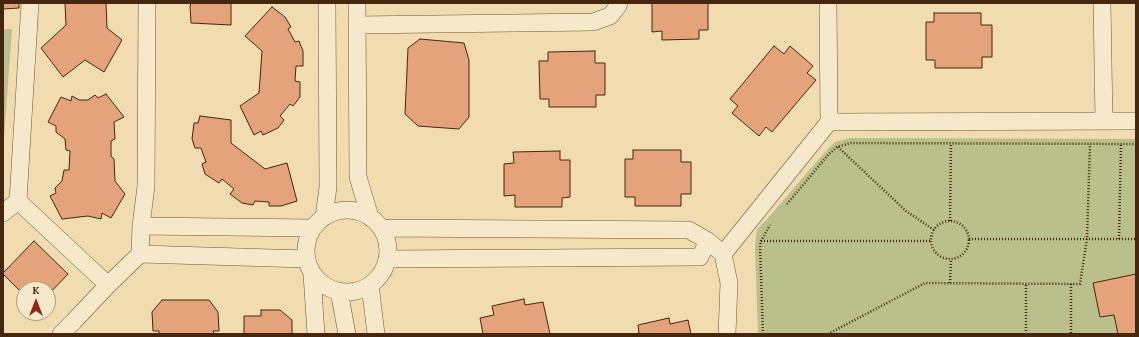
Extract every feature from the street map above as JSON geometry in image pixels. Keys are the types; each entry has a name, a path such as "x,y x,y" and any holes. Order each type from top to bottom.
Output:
{"street":[{"path":"3,213 18,201 30,3"},
{"path":"61,334 140,254 141,226 146,186 147,3"},
{"path":"316,334 306,243 318,222 328,187 327,3"},
{"path":"140,254 309,266 324,285 339,291 355,291 370,285 381,274 387,259 387,243 376,222 358,177 357,3"},
{"path":"357,24 593,22 610,16 619,3"},
{"path":"723,254 829,122 828,3"},
{"path":"1102,3 1104,121"},
{"path":"829,122 1136,121"},
{"path":"18,201 108,285"},
{"path":"141,226 318,222 339,210 355,210 376,222 689,230 708,241 723,254 729,283 727,334"},
{"path":"387,259 700,256 708,241"},
{"path":"370,285 376,334"},
{"path":"339,291 347,334"}],"path":[{"path":"782,209 828,155 837,147 851,143 1136,144"},
{"path":"950,221 951,143"},
{"path":"828,334 925,283 1080,284 1087,239 1090,144"},
{"path":"1119,239 1121,144"},
{"path":"837,147 906,211 934,230"},
{"path":"763,334 761,241 772,221"},
{"path":"944,221 950,221 954,221 962,225 968,232 970,241 967,250 960,256 951,259 942,258 935,252 931,243 931,234 936,226 944,221"},
{"path":"969,239 1136,239"},
{"path":"761,241 931,241"},
{"path":"950,283 951,259"},
{"path":"1026,283 1026,334"},
{"path":"1071,284 1071,334"}],"green space":[{"path":"3,29 12,29 3,151"},
{"path":"851,138 1136,139 1136,334 758,334 755,246 757,229 835,142"}],"building":[{"path":"3,3 19,3 19,8 3,9"},
{"path":"65,3 106,3 107,28 122,40 104,72 85,60 63,77 41,48 66,25"},
{"path":"191,3 231,3 231,25 191,23"},
{"path":"652,3 708,3 708,30 699,30 699,39 662,40 662,31 652,32"},
{"path":"272,7 285,17 291,27 288,29 295,42 299,41 303,51 303,66 296,66 295,81 300,82 300,97 293,106 290,104 280,116 284,120 278,128 263,135 261,131 254,135 240,106 259,93 262,51 245,36"},
{"path":"934,13 981,13 981,25 992,25 992,57 982,57 982,68 935,68 935,60 926,60 926,22 934,22"},
{"path":"420,39 464,43 469,60 469,117 459,129 418,126 405,114 408,48"},
{"path":"774,46 784,54 790,46 813,66 807,73 816,80 772,132 766,127 759,136 732,113 738,106 730,99"},
{"path":"595,51 595,63 605,63 605,95 596,95 596,107 549,107 549,99 540,99 539,61 548,61 548,52"},
{"path":"106,94 124,117 114,122 115,139 111,141 111,156 114,159 115,181 125,194 111,218 102,213 101,219 88,216 62,219 50,196 56,193 55,188 62,181 64,170 69,170 70,151 66,150 65,139 56,132 56,126 48,122 61,97 71,101 72,96 79,100 88,100 95,95 98,98"},
{"path":"200,116 231,120 231,143 265,169 287,163 297,201 281,206 269,206 269,202 255,201 253,205 242,203 230,194 234,189 222,179 219,183 205,174 202,164 206,162 201,148 195,148 192,139 194,123 198,123"},
{"path":"633,150 681,150 681,162 691,162 691,194 681,194 681,206 635,206 635,197 625,197 625,159 633,159"},
{"path":"560,151 560,160 570,160 570,197 562,198 562,207 515,207 515,195 504,196 504,164 514,163 513,152"},
{"path":"34,241 68,274 56,287 56,281 16,281 16,287 3,273"},
{"path":"1136,274 1136,334 1118,334 1114,315 1100,317 1093,283"},
{"path":"524,299 525,305 543,302 550,334 483,334 480,318 494,315 492,306"},
{"path":"162,300 209,300 218,312 219,331 213,331 214,334 159,334 159,331 153,331 152,312"},
{"path":"261,310 280,310 292,320 292,334 244,334 244,316 261,316"},
{"path":"669,318 670,324 688,320 691,334 635,334 639,333 638,325"}]}
